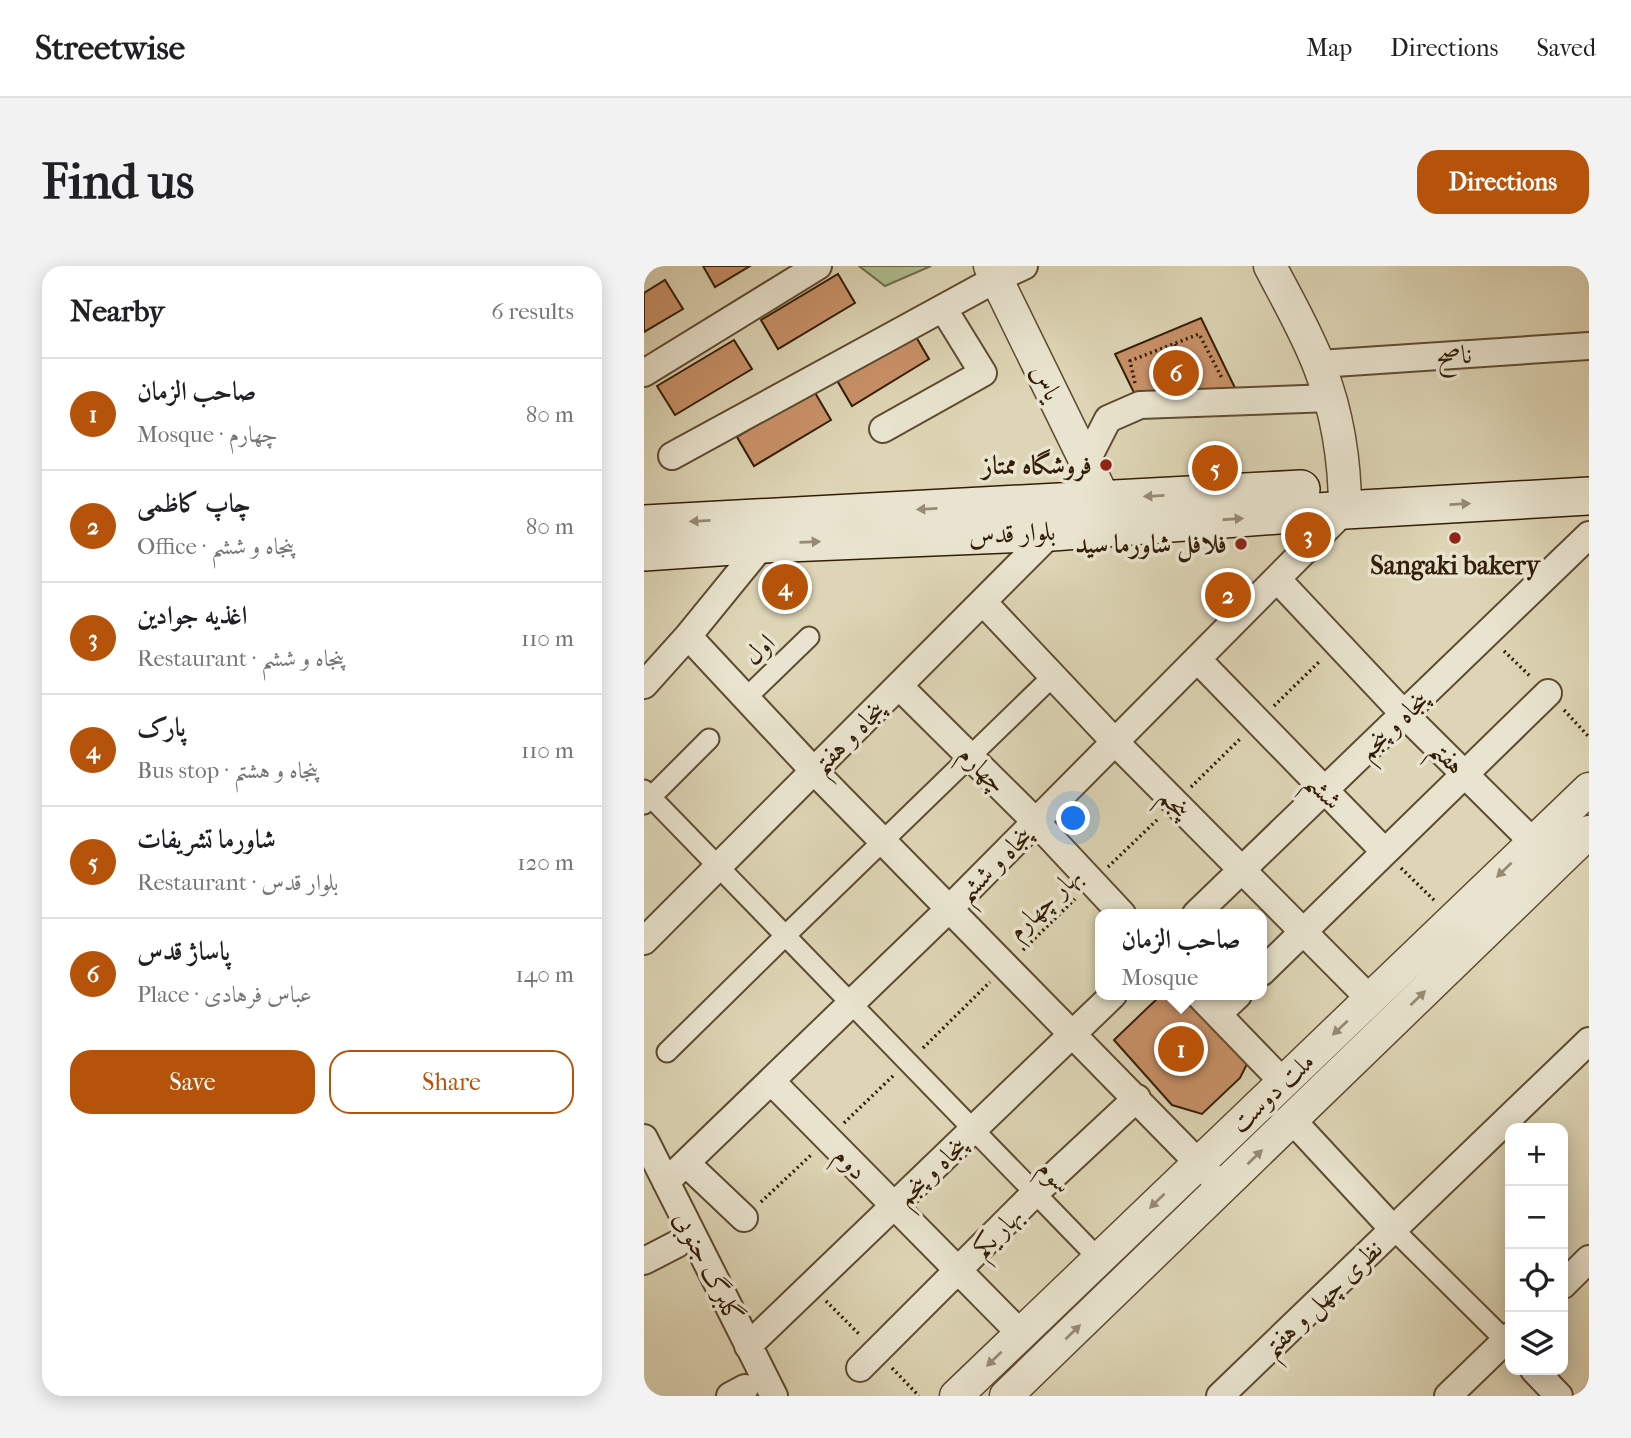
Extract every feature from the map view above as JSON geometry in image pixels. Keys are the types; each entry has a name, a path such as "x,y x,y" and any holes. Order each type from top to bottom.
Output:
{"main road":[{"name":"بلوار قدس","path":"644,552 763,544 1052,532 1589,472"},
{"name":"بلوار قدس","path":"644,524 1104,499 1589,496"}],"street":[{"path":"644,373 818,266"},
{"path":"1270,266 1319,364 1331,398 1345,498"},
{"path":"672,456 943,308 1004,270"},
{"name":"یاس","path":"1004,270 1104,499"},
{"path":"883,429 983,373 943,308"},
{"name":"ناصح","path":"1319,364 1589,346"},
{"path":"1086,462 1108,419 1137,394 1221,402 1331,398"},
{"name":"پنجاه و ششم","path":"666,1182 1036,822 1277,579 1345,498"},
{"name":"پنجاه و هفتم","path":"644,941 1052,532"},
{"name":"پنجاه و پنجم","path":"1201,909 1589,535"},
{"path":"644,685 763,544"},
{"path":"691,549 712,562 731,585"},
{"name":"هفتم","path":"1277,579 1404,714 1533,842"},
{"name":"پنجم","path":"983,602 1115,742 1370,999"},
{"path":"688,636 814,771 1138,1098 1223,1188"},
{"name":"اول","path":"746,698 810,637"},
{"name":"ششم","path":"1197,659 1385,852"},
{"path":"667,1052 1053,676"},
{"name":"چهارم","path":"899,686 1036,822 1117,909"},
{"path":"1267,967 1548,693"},
{"path":"646,797 709,739"},
{"name":"ملت دوست","path":"956,1396 1589,789"},
{"name":"سوم","path":"646,797 718,867 1098,1258"},
{"name":"ملت دوست","path":"1006,1396 1589,832"},
{"name":"پنجاه و پنجم","path":"748,1346 1108,1000"},
{"path":"1204,1000 1283,1082"},
{"path":"1218,1014 1233,1000"},
{"name":"نظری چهل و هفتم","path":"1220,1396 1589,1041"},
{"name":"دوم","path":"771,1081 1020,1333"},
{"name":"بهار یکم","path":"860,1368 1035,1193 1138,1098"},
{"path":"1293,1121 1394,1230 1505,1336"},
{"name":"گلبرگ جنوبی","path":"644,1138 774,1396"},
{"path":"686,1163 744,1218"},
{"path":"644,1261 677,1244"},
{"path":"1568,1280 1589,1259"},
{"path":"1448,1396 1505,1344"},
{"path":"1539,1375 1559,1396"}],"path":[{"path":"1191,371 1137,394 1130,361 1199,334 1221,402"},
{"path":"1175,344 1191,371 1221,402"},
{"name":"بهار چهارم","path":"744,1218 1338,643"},
{"path":"1385,852 1454,919"}],"green space":[{"path":"859,266 931,266 885,286"}],"building":[{"path":"703,266 750,266 715,287"},
{"path":"838,274 855,303 778,349 761,320"},
{"path":"665,280 683,309 644,332 644,293"},
{"path":"1201,318 1237,392 1140,405 1115,354"},
{"path":"912,330 929,359 852,406 835,377"},
{"path":"734,340 752,369 675,415 657,386"},
{"path":"814,391 831,420 754,466 737,437"},
{"path":"1156,1000 1192,1000 1250,1058 1240,1078 1202,1114 1172,1105 1114,1040"}],"place":[{"name":"پاساژ قدس","path":"1176,373"},
{"name":"فروشگاه ممتاز","path":"1106,465"},
{"name":"شاورما تشریفات","path":"1215,468"},
{"name":"اغذیه جوادین","path":"1308,535"},
{"name":"Sangaki bakery","path":"1455,538"},
{"name":"فلافل شاورما سید","path":"1241,544"},
{"name":"پارک","path":"785,587"},
{"name":"چاپ كاظمى","path":"1228,595"},
{"name":"صاحب الزمان","path":"1181,1049"}]}
